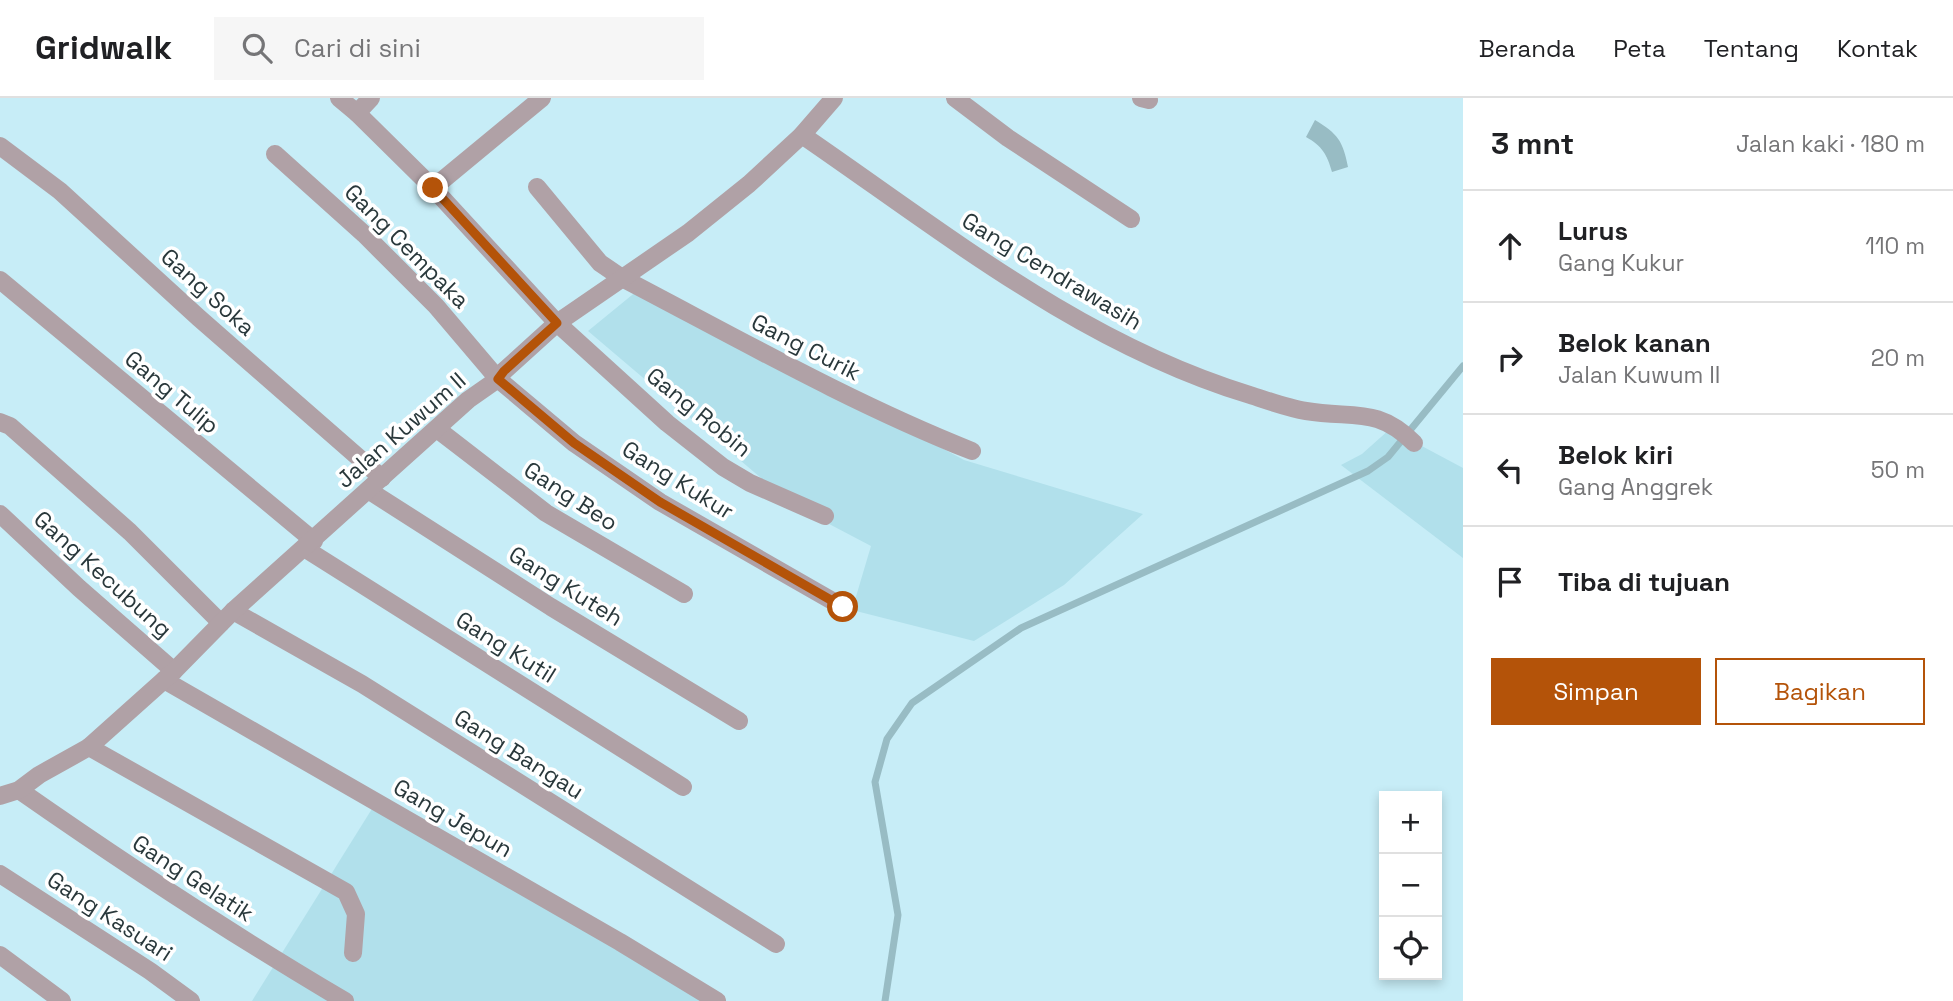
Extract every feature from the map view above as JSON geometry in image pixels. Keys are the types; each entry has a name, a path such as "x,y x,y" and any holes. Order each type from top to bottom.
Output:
{"street":[{"name":"Gang Robin","path":"339,98 433,188 557,323 667,423 723,467 762,489 825,516"},
{"path":"357,113 371,98"},
{"path":"433,188 542,98"},
{"name":"Jalan Kuwum II","path":"0,796 19,790 39,775 89,747 468,400 498,379 557,323 688,233 749,184 802,135 834,98"},
{"path":"955,98 1008,138 1131,219"},
{"name":"Gang Cendrawasih","path":"802,135 964,248 1058,309 1104,335 1181,371 1274,402 1305,411 1378,417 1395,425 1414,443"},
{"name":"Gang Soka","path":"0,146 60,191 199,318 382,478"},
{"name":"Gang Cempaka","path":"275,154 364,234 436,306 498,379"},
{"name":"Gang Curik","path":"537,187 600,263 622,278 866,405 972,451"},
{"name":"Gang Tulip","path":"0,280 309,544"},
{"name":"Gang Kukur","path":"498,379 574,443 660,502 843,607"},
{"name":"Gang Bangau","path":"0,422 10,426 228,617 362,684 776,944"},
{"name":"Gang Beo","path":"437,429 547,513 684,594"},
{"name":"Gang Kuteh","path":"368,490 551,607 739,721"},
{"name":"Gang Kecubung","path":"0,514 169,675"},
{"name":"Gang Kutil","path":"309,544 683,787"},
{"name":"Gang Jepun","path":"169,675 717,1001"},
{"path":"89,747 346,892 356,914 353,953"},
{"name":"Gang Gelatik","path":"19,790 154,883 345,1001"},
{"name":"Gang Kasuari","path":"0,874 150,971 191,1001"},
{"path":"0,956 62,1001"}],"shaded area":[{"path":"1315,120 1338,139 1348,167 1332,172 1323,151 1306,137"},
{"path":"643,286 964,460 1143,514 1064,585 974,641 852,610 871,546 793,505 588,331"},
{"path":"1390,429 1463,468 1463,558 1341,465 1362,454"},
{"path":"375,804 726,1001 252,1001"}],"waterway":[{"path":"885,1001 898,915 875,782 887,739 912,703 1021,628 1368,471 1388,457 1463,366"}],"route":[{"path":"433,188 557,323 498,379 574,443 660,502 843,607"}]}
